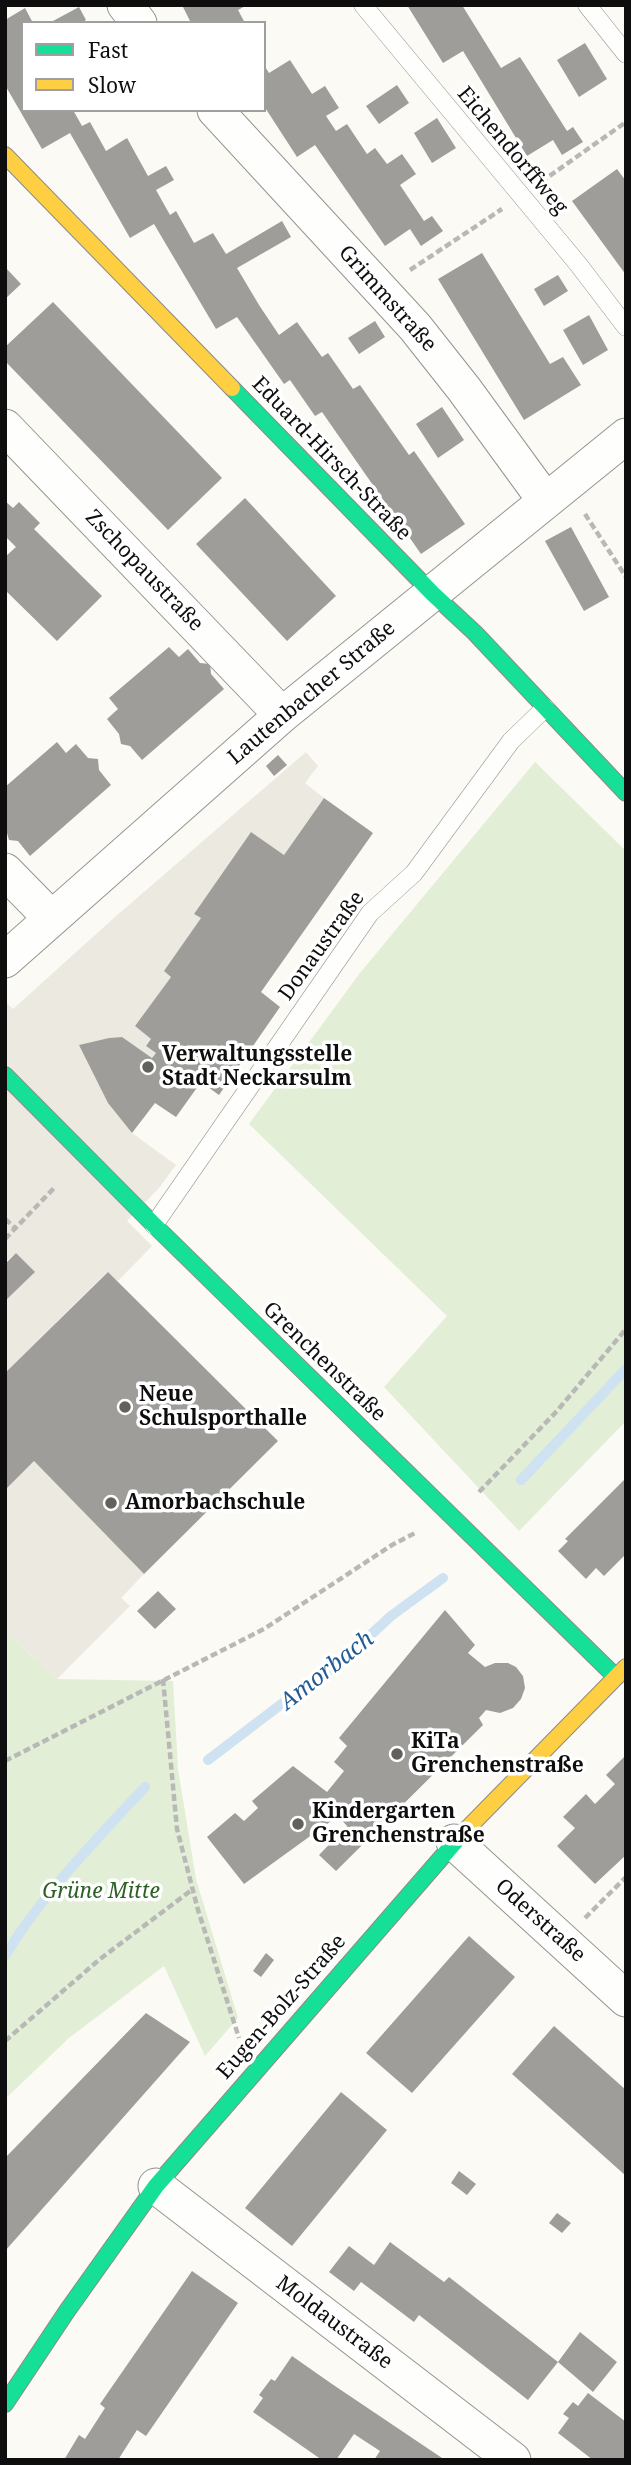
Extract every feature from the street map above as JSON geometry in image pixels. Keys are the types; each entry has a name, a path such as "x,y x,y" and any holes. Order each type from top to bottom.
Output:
{"street":[{"path":"125,5 137,21"},
{"name":"Grimmstraße","path":"217,112 415,327 464,388 555,492"},
{"name":"Eduard-Hirsch-Straße","path":"5,155 433,594 475,633 626,793"},
{"name":"Zschopaustraße","path":"5,427 282,715"},
{"name":"Lautenbacher Straße","path":"5,960 282,715 626,436"},
{"path":"5,871 51,918"},
{"name":"Grenchenstraße","path":"5,1075 154,1225 453,1517 621,1672"},
{"name":"Eugen-Bolz-Straße","path":"5,2404 156,2186 454,1842 621,1672"},
{"name":"Oderstraße","path":"454,1842 626,1999"},
{"name":"Moldaustraße","path":"156,2186 513,2460"}],"lane":[{"name":"Eichendorffweg","path":"363,5 578,264 626,327"},
{"path":"587,5 626,54"},
{"name":"Donaustraße","path":"154,1225 370,913 414,873 511,741 545,708"}],"path":[{"path":"555,492 626,577"},
{"path":"5,1238 56,1186"},
{"path":"5,1219 15,1228"},
{"path":"453,1517 557,1411 626,1329"},
{"path":"5,1761 264,1629 392,1545 417,1532"},
{"path":"163,1679 177,1829 236,2032 254,2070"},
{"path":"562,1941 626,1877"},
{"path":"5,2041 100,1959 193,1889"}],"green space":[{"path":"535,762 626,851 626,1421 519,1531 384,1387 447,1316 249,1124 360,973"},
{"name":"Grüne Mitte","path":"5,1631 57,1679 173,1681 178,1769 196,1879 238,2018 205,2056 164,1966 69,2038 5,2099"}],"shaded area":[{"path":"306,752 318,766 305,783 324,798 284,855 251,832 194,914 201,918 165,971 171,977 135,1026 151,1039 146,1046 156,1053 152,1058 122,1037 80,1045 108,1102 132,1133 176,1165 159,1188 127,1221 152,1246 118,1281 107,1272 5,1373 5,1301 34,1272 16,1253 5,1262 5,1002 13,1009"},
{"path":"34,1461 144,1574 121,1598 130,1606 57,1679 5,1631 5,1486"}],"building":[{"path":"182,5 247,5 238,10 244,21 190,21"},
{"path":"407,5 462,5 501,68 520,57 567,131 573,127 583,142 562,155 553,140 527,156 463,51 443,63"},
{"path":"79,7 86,20 84,21 53,21"},
{"path":"25,8 32,21 21,21 21,112 74,112 82,126 90,122 106,151 127,138 148,176 166,166 174,180 156,190 170,215 176,211 194,243 213,233 226,254 282,221 291,237 237,268 259,305 279,335 297,322 322,357 328,353 353,389 360,385 409,455 414,451 465,524 421,554 322,412 315,416 290,380 284,384 237,317 216,329 154,224 130,238 70,133 42,149 5,85 5,20"},
{"path":"585,43 607,79 579,97 557,60"},
{"path":"290,60 312,94 325,86 339,108 326,116 336,131 347,124 367,154 375,148 387,164 402,154 416,174 400,185 424,221 432,216 443,231 421,246 410,229 385,246 315,145 297,157 266,109 266,68 269,73"},
{"path":"397,85 409,103 379,124 366,106"},
{"path":"437,118 456,148 432,163 414,133"},
{"path":"617,169 626,181 626,275 572,201"},
{"path":"482,253 550,364 563,357 581,385 524,420 438,279"},
{"path":"5,267 21,284 5,299"},
{"path":"558,275 568,291 544,306 534,289"},
{"path":"53,302 222,478 168,530 5,361 5,347"},
{"path":"589,315 608,350 583,365 563,330"},
{"path":"375,321 385,337 359,354 348,338"},
{"path":"442,407 464,440 438,458 416,424"},
{"path":"245,498 336,596 287,641 196,544"},
{"path":"5,501 13,508 19,502 40,523 34,529 102,596 57,641 5,590 5,557 16,547 5,536"},
{"path":"571,527 609,597 584,611 545,541"},
{"path":"169,647 179,657 188,649 200,663 210,664 211,674 224,689 142,760 130,746 121,744 119,734 107,719 118,709 109,698"},
{"path":"57,742 66,753 76,744 88,758 98,759 99,770 111,785 30,856 18,841 9,840 5,826 5,787"},
{"path":"278,755 287,765 274,776 266,766"},
{"path":"324,798 373,833 261,992 280,1007 219,1095 201,1082 176,1117 155,1103 132,1133 108,1103 79,1045 122,1037 152,1058 156,1053 146,1046 151,1039 135,1026 171,977 164,971 201,918 194,914 251,832 284,855"},
{"path":"16,1253 35,1272 5,1301 5,1264"},
{"name":"Amorbachschule","path":"108,1272 278,1441 144,1574 34,1461 7,1488 5,1486 5,1373"},
{"path":"626,1478 626,1554 604,1576 596,1568 586,1579 558,1551 568,1541 565,1539"},
{"path":"158,1591 176,1609 155,1629 137,1611"},
{"name":"KiTa Grenchenstraße","path":"445,1610 475,1645 468,1653 485,1667 495,1663 508,1663 516,1667 523,1676 525,1688 521,1699 513,1708 500,1713 486,1710 479,1718 483,1725 336,1871 319,1855 347,1826 338,1816 244,1884 207,1837 235,1813 244,1821 258,1808 252,1801 293,1766 327,1792 344,1771 334,1762 347,1746 339,1738"},
{"path":"626,1755 626,1855 595,1884 557,1846 575,1828 563,1817 586,1794 595,1804 615,1784 606,1775"},
{"path":"469,1936 515,1977 412,2093 366,2053"},
{"path":"266,1953 274,1960 261,1977 253,1971"},
{"path":"146,2013 190,2042 5,2251 5,2158"},
{"path":"554,2026 626,2090 626,2176 512,2074"},
{"path":"341,2092 387,2130 292,2246 245,2208"},
{"path":"459,2171 476,2184 467,2195 451,2183"},
{"path":"557,2213 571,2223 562,2233 549,2223"},
{"path":"390,2242 444,2282 449,2277 558,2362 528,2400 419,2315 414,2322 361,2282 354,2291 329,2272 349,2246 374,2265"},
{"path":"192,2271 238,2303 146,2436 137,2430 118,2460 64,2460 79,2435 85,2439 105,2408 100,2404"},
{"path":"580,2332 617,2362 593,2392 558,2362"},
{"path":"292,2356 445,2460 374,2460 380,2451 354,2434 336,2460 322,2460 253,2412 263,2398 259,2395 271,2379 275,2381"},
{"path":"588,2393 626,2422 626,2460 593,2460 558,2433 569,2418 563,2414 573,2402 578,2406"}],"waterway":[{"name":"Amorbach","path":"521,1480 626,1369"},
{"name":"Amorbach","path":"208,1760 292,1696 338,1665 391,1616 443,1578"},
{"name":"Amorbach","path":"5,1956 53,1889 145,1787"}],"traffic: fast":[{"path":"232,388 433,594 475,633 626,793"},
{"path":"5,1075 154,1225 616,1677"},
{"path":"5,2404 156,2186 462,1834"}],"traffic: slow":[{"path":"5,155 232,388"},
{"path":"462,1834 626,1667"}],"place":[{"name":"Verwaltungsstelle Stadt Neckarsulm","path":"148,1067"},
{"name":"Neue Schulsporthalle","path":"125,1407"},
{"name":"Amorbachschule","path":"111,1503"},
{"name":"KiTa Grenchenstraße","path":"397,1754"},
{"name":"Kindergarten Grenchenstraße","path":"298,1824"}]}
